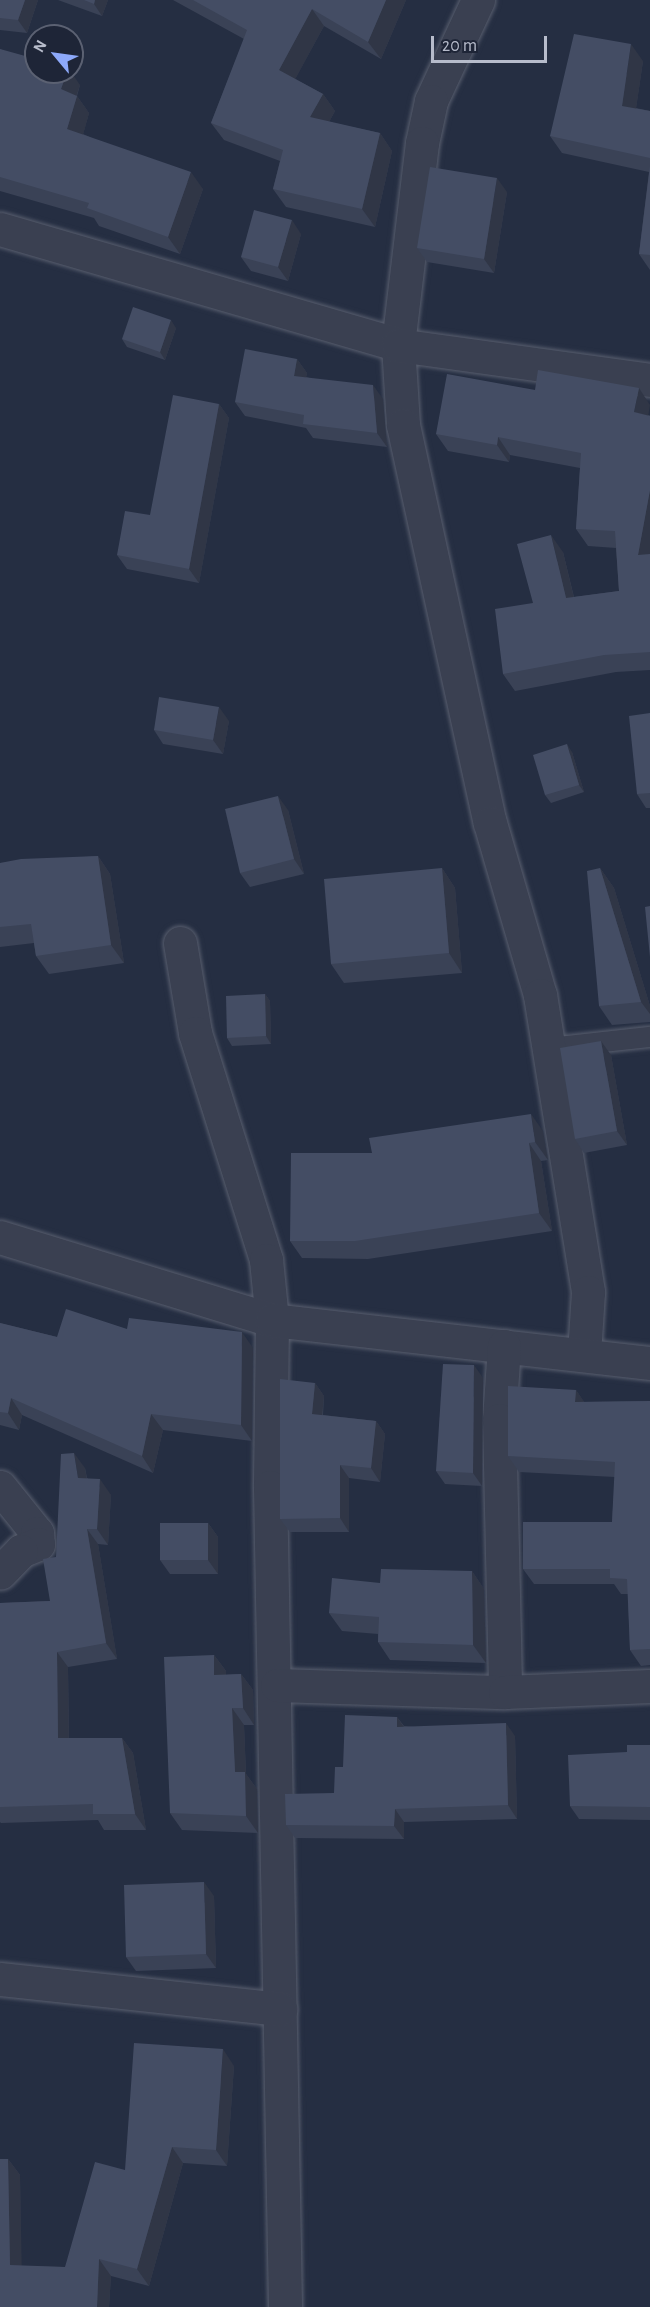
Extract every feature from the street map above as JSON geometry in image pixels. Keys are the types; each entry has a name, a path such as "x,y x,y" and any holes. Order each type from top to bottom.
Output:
{"street":[{"path":"477,0 431,101 422,144 398,345 404,425 490,823 540,995 588,1292 584,1354"},
{"path":"0,229 398,345 650,380"},
{"path":"180,943 195,1033 266,1260 272,1320 270,1487 277,1685 285,2307"},
{"path":"0,1237 272,1320 650,1363"},
{"path":"504,1346 500,1420 505,1692"},
{"path":"0,1488 37,1533 38,1544 21,1551 0,1573"},
{"path":"277,1685 505,1692 650,1686"},
{"path":"0,1979 280,2010"}],"lane":[{"path":"548,1048 650,1037"}],"building":[{"path":"0,0 25,0 18,20 0,18"},
{"path":"193,0 386,0 368,42 312,9 279,70 323,94 310,117 380,133 362,209 273,189 283,150 211,123 247,30"},
{"path":"574,34 631,44 622,106 650,111 650,158 550,136"},
{"path":"0,49 24,56 24,84 63,84 61,89 77,96 67,129 191,172 168,237 87,208 89,203 0,177"},
{"path":"650,166 650,255 639,254"},
{"path":"430,167 497,178 484,259 417,248"},
{"path":"254,210 292,220 278,267 241,257"},
{"path":"133,307 171,320 160,352 122,339"},
{"path":"245,349 297,359 294,376 373,385 377,433 303,424 304,415 235,402"},
{"path":"538,370 639,388 634,412 650,416 650,490 638,555 650,554 650,652 604,655 503,674 495,609 533,603 517,544 551,535 566,598 619,591 615,531 576,529 581,453 498,437 497,445 436,434 447,374 535,390"},
{"path":"173,395 219,404 189,569 117,555 125,511 150,515"},
{"path":"159,697 219,707 213,740 154,730"},
{"path":"650,713 650,793 637,794 629,716"},
{"path":"567,744 579,785 545,795 533,755"},
{"path":"278,796 294,859 240,873 225,809"},
{"path":"98,856 111,945 36,956 31,924 0,927 0,863 21,859"},
{"path":"442,868 449,953 331,964 324,879"},
{"path":"600,868 641,1002 599,1006 587,871"},
{"path":"650,906 650,957 645,907"},
{"path":"265,994 266,1036 227,1038 226,996"},
{"path":"601,1041 617,1131 575,1139 560,1048"},
{"path":"531,1114 535,1142 529,1143 539,1213 355,1241 290,1241 291,1153 372,1153 369,1138"},
{"path":"66,1309 127,1329 129,1318 242,1332 241,1425 151,1414 142,1456 11,1398 8,1413 0,1412 0,1323 57,1337"},
{"path":"443,1364 474,1365 473,1473 436,1471"},
{"path":"280,1379 315,1383 312,1414 376,1421 371,1468 340,1465 340,1518 280,1519"},
{"path":"508,1386 576,1390 575,1402 650,1401 650,1649 630,1650 627,1579 610,1578 610,1569 523,1569 523,1522 612,1522 615,1462 508,1456"},
{"path":"74,1453 78,1478 100,1479 97,1529 87,1529 106,1643 57,1652 58,1738 122,1738 135,1814 93,1814 93,1804 0,1807 0,1603 50,1601 43,1559 56,1557 61,1454"},
{"path":"160,1523 208,1523 208,1560 160,1560"},
{"path":"381,1569 472,1571 473,1645 378,1642 379,1617 329,1613 332,1578 380,1583"},
{"path":"214,1655 214,1675 241,1674 243,1708 232,1708 235,1772 245,1772 246,1816 170,1813 164,1657"},
{"path":"345,1715 397,1717 397,1727 506,1723 508,1805 395,1809 394,1826 286,1825 285,1794 334,1793 335,1767 343,1767"},
{"path":"627,1745 650,1745 650,1807 570,1806 568,1755 627,1752"},
{"path":"204,1882 206,1954 126,1957 124,1885"},
{"path":"134,2043 223,2049 216,2150 172,2147 137,2269 99,2259 97,2307 0,2307 0,2159 8,2159 10,2265 65,2267 95,2162 125,2170"}]}
